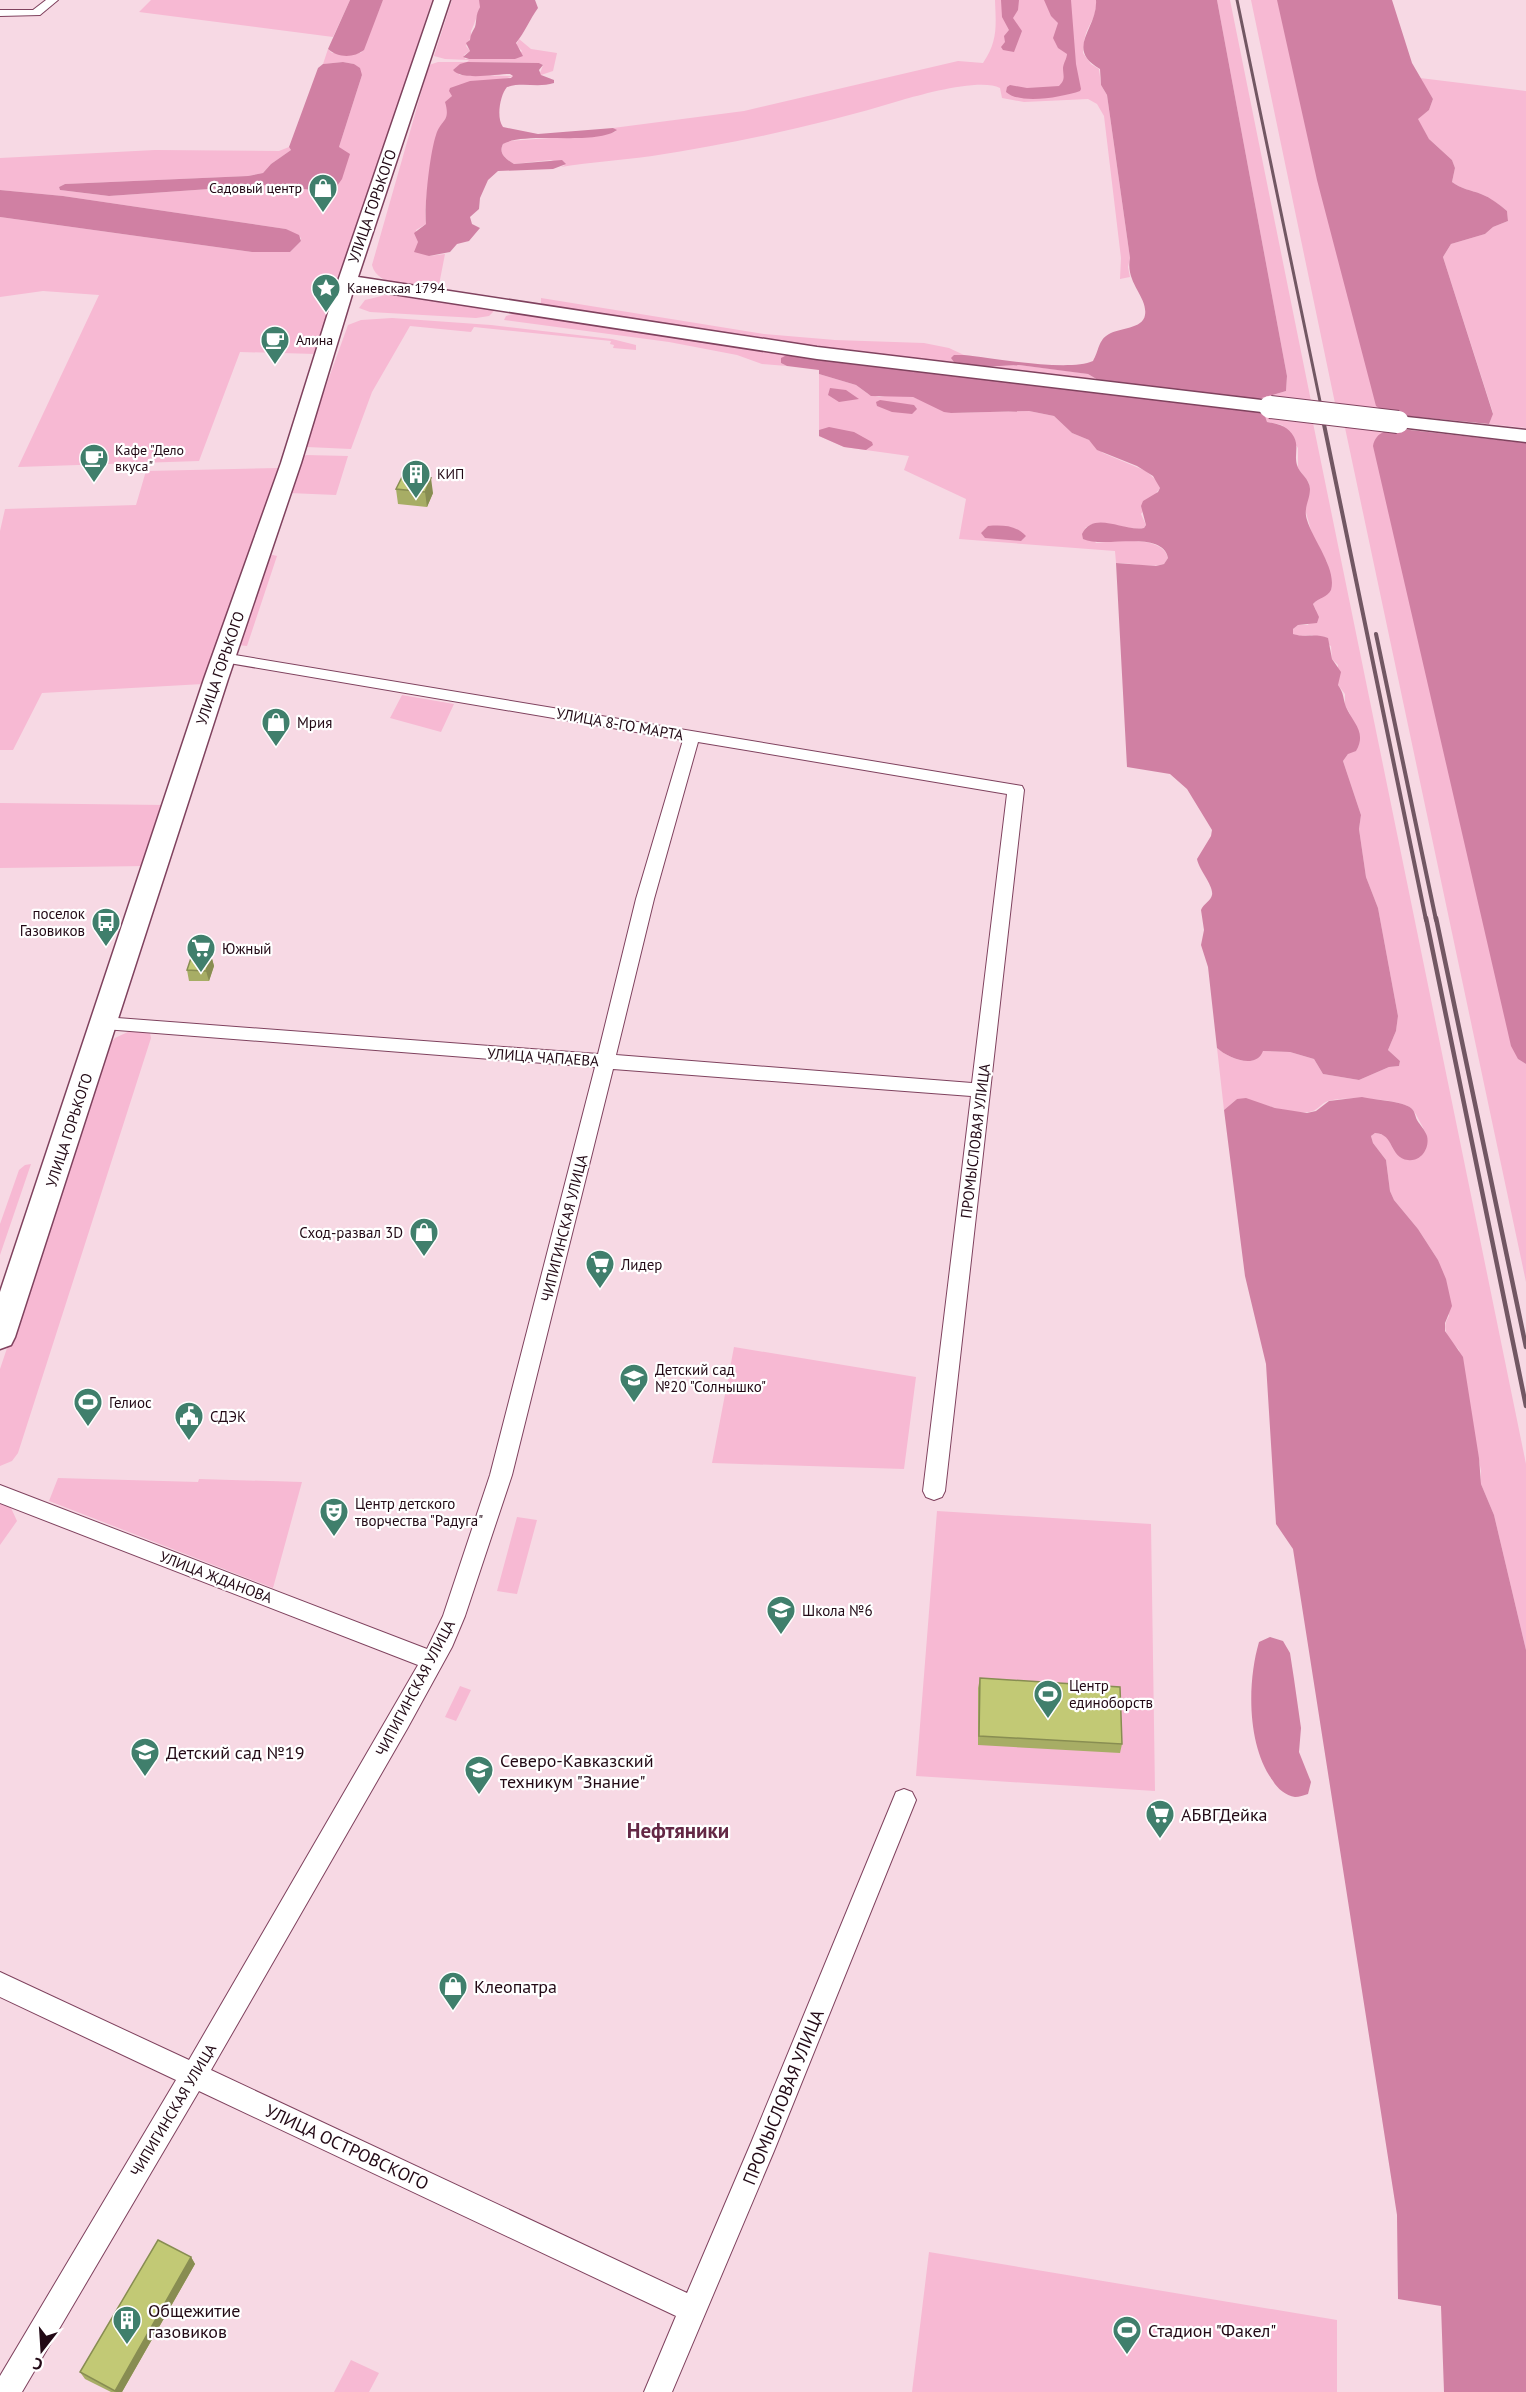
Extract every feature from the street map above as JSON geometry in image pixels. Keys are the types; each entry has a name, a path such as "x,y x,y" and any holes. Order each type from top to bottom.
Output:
{"main road":[{"name":"УЛИЦА ГОРЬКОГО","path":"0,1337 223,657 291,462 347,281 442,0"},
{"path":"347,281 817,353 1526,436"}],"street":[{"path":"0,13 36,13 53,0"},
{"name":"УЛИЦА 8-ГО МАРТА","path":"223,657 1016,790"},
{"name":"ЧИПИГИНСКАЯ УЛИЦА","path":"6,2392 194,2075 433,1661 464,1591 501,1474 576,1184 645,899 692,736"},
{"name":"ПРОМЫСЛОВАЯ УЛИЦА","path":"934,1491 1016,790"},
{"name":"УЛИЦА ЧАПАЕВА","path":"104,1023 981,1090"},
{"name":"УЛИЦА ЖДАНОВА","path":"0,1494 433,1661"},
{"name":"ПРОМЫСЛОВАЯ УЛИЦА","path":"658,2392 904,1800"},
{"name":"УЛИЦА ОСТРОВСКОГО","path":"0,1984 693,2310"}],"shaded area":[{"path":"151,0 350,0 333,37 139,12"},
{"path":"350,0 383,0 364,50 346,56 328,49"},
{"path":"383,0 432,0 316,354 240,352 199,461 18,467 99,295 43,291 0,297 0,217 252,252 290,252 301,241 301,238 286,229 63,196 0,190 0,158 155,150 279,151 289,147 291,150 271,164 263,173 248,176 65,184 59,187 60,190 109,196 268,185 312,190 330,189 339,147 362,75 354,64 343,62 323,64 328,49 332,53 361,53"},
{"path":"452,0 479,0 481,3 466,46 470,51 464,55 465,59 515,59 522,51 516,45 519,39 531,49 557,53 553,71 541,75 543,65 539,63 467,62 469,60 434,56"},
{"path":"479,0 535,0 538,8 516,43 523,56 515,59 463,57 470,51 466,43 470,40 475,27 480,7"},
{"path":"995,0 1096,0 1095,14 1086,33 1083,53 1091,64 1099,69 1101,85 1107,95 1130,258 1128,267 1130,277 1120,279 1121,258 1104,116 1097,104 1088,99 1024,102 1002,98 1000,88 991,85 966,86 924,94 778,132 652,156 561,167 565,165 551,160 514,164 501,151 503,144 508,141 607,134 615,132 613,128 744,111 958,61 983,63 994,40"},
{"path":"1001,0 1019,0 1018,10 1013,18 1022,31 1014,52 1003,50 1001,47 1005,42 1004,36 1009,30 1002,17"},
{"path":"1044,0 1071,0 1076,64 1081,89 1073,93 1042,99 1013,96 1006,92 1010,85 1027,88 1059,86 1063,79 1063,66 1067,54 1058,48 1053,38 1058,23 1051,16"},
{"path":"1096,0 1217,0 1287,376 1286,391 1255,400 1105,384 1088,374 1019,365 981,367 954,362 951,358 954,355 964,355 1049,365 1081,364 1093,361 1105,336 1135,326 1143,320 1145,308 1129,267 1130,258 1107,95 1101,85 1100,69 1084,53 1083,46"},
{"path":"1217,0 1230,0 1312,406 1255,400 1286,391 1287,376"},
{"path":"1251,0 1282,0 1388,414 1336,408"},
{"path":"1277,0 1392,0 1412,63 1433,99 1429,110 1418,119 1429,139 1452,160 1455,168 1452,182 1488,197 1507,211 1508,221 1493,227 1485,234 1451,244 1443,257 1493,414 1489,424 1388,414 1376,406 1317,180"},
{"path":"343,62 360,68 362,75 339,147 350,154 342,179 337,186 330,189 312,190 268,185 109,196 60,190 59,187 65,184 248,176 263,173 271,164 291,150 289,147 318,68 323,64"},
{"path":"438,62 467,62 459,75 513,76 452,96 446,105 449,110 439,130 431,163 426,224 416,230 418,242 429,256 445,254 438,290 390,282 375,273 372,265 429,65"},
{"path":"467,62 539,63 543,65 539,70 541,75 554,80 554,83 548,84 507,87 502,95 500,107 503,127 538,134 613,128 617,130 607,135 593,137 513,140 503,144 502,153 514,164 562,160 566,164 553,169 498,171 488,180 480,198 479,209 470,217 472,224 480,228 469,241 457,244 450,252 429,256 414,252 418,242 414,233 426,224 432,154 436,135 447,113 445,102 452,96 450,88 470,81 513,76 510,74 471,76 453,70"},
{"path":"1420,78 1526,91 1526,428 1489,424 1493,413 1443,257 1451,244 1485,234 1493,227 1508,221 1507,211 1488,197 1452,182 1455,168 1452,160 1429,139 1417,119 1429,110 1433,99"},
{"path":"0,190 63,196 286,229 299,235 301,241 290,252 252,252 0,217"},
{"path":"386,295 488,308 494,311 489,316 476,318 370,312 359,308 365,300"},
{"path":"541,298 764,334 835,340 924,343 949,348 964,355 954,355 955,362 988,367 1019,365 1068,371 1088,374 1105,384 888,359 541,306"},
{"path":"519,312 789,354 781,363 787,366 762,364 737,355 669,342 504,320 506,316"},
{"path":"392,318 491,325 612,339 636,345 636,350 613,348 611,341 474,327 471,332 410,326 372,392 351,449 307,447 305,444 348,325 361,320"},
{"path":"789,354 1264,413 1267,422 1283,426 1292,433 1296,444 1297,465 1310,485 1307,520 1328,564 1332,582 1330,592 1313,604 1319,617 1317,623 1298,625 1293,629 1293,634 1328,638 1332,659 1341,672 1338,685 1346,707 1360,733 1356,751 1348,754 1343,761 1361,815 1359,829 1366,877 1378,908 1398,1016 1396,1031 1388,1050 1400,1061 1399,1066 1389,1067 1359,1080 1323,1074 1314,1059 1290,1052 1263,1051 1259,1057 1248,1061 1235,1058 1217,1048 1208,967 1201,945 1204,930 1201,910 1211,897 1212,891 1197,859 1211,836 1212,830 1187,789 1170,774 1127,767 1116,563 1156,566 1164,564 1168,558 1163,549 1155,544 1131,541 1092,541 1083,539 1082,534 1087,527 1101,523 1144,528 1146,525 1141,506 1143,501 1158,492 1160,488 1153,476 1137,466 1097,450 1089,440 1072,433 1054,416 1029,411 951,413 913,397 871,396 856,385 819,374 819,370 787,366 781,363 781,358"},
{"path":"819,374 856,385 868,394 879,397 892,395 913,397 951,413 1029,411 1054,416 1072,433 1089,440 1103,453 1146,471 1157,481 1160,488 1141,514 1146,525 1144,528 1136,529 1106,523 1092,524 1085,528 1096,543 1137,541 1148,543 1164,551 1168,558 1164,564 1146,566 1116,563 1115,551 959,539 966,499 904,470 909,456 844,447 819,436"},
{"path":"830,388 846,390 859,399 839,402 828,395"},
{"path":"880,400 914,405 917,409 912,414 892,412 877,406 876,402"},
{"path":"1264,413 1312,418 1526,1464 1526,1650 1494,1515 1481,1484 1481,1471 1459,1350 1449,1338 1445,1326 1449,1316 1438,1260 1418,1229 1394,1200 1390,1191 1386,1160 1373,1143 1371,1136 1375,1133 1383,1135 1391,1144 1426,1134 1413,1110 1398,1103 1359,1098 1335,1099 1312,1111 1300,1112 1291,1112 1237,1099 1224,1110 1217,1048 1234,1058 1248,1061 1259,1057 1262,1051 1290,1052 1314,1059 1323,1074 1359,1080 1389,1067 1399,1066 1400,1061 1388,1050 1396,1031 1398,1016 1378,908 1366,877 1359,829 1361,815 1343,761 1348,754 1350,714 1345,705 1345,694 1338,685 1338,665 1332,659 1331,646 1312,635 1293,634 1293,629 1298,625 1308,625 1316,610 1313,604 1331,588 1327,562 1312,534 1305,509 1310,490 1309,483 1298,468 1298,448 1282,425 1267,422"},
{"path":"1344,423 1401,429 1518,1059 1526,1064 1526,1282"},
{"path":"829,427 854,432 872,442 873,445 866,450 844,447 819,436 819,430"},
{"path":"1401,429 1526,443 1526,1064 1518,1059 1511,1046 1373,446 1380,434"},
{"path":"306,455 348,456 336,495 289,493 301,458"},
{"path":"278,468 203,684 42,693 13,750 0,750 0,531 5,509 136,505 146,471"},
{"path":"988,526 1013,528 1026,536 1021,541 985,538 981,533"},
{"path":"267,556 277,556 247,646 237,645"},
{"path":"402,695 454,704 441,732 390,718"},
{"path":"0,803 164,805 146,866 0,868"},
{"path":"132,1030 150,1033 151,1038 18,1453 12,1461 0,1466 0,1369 109,1045 115,1038"},
{"path":"1362,1097 1395,1102 1411,1108 1427,1136 1428,1141 1424,1153 1417,1159 1408,1160 1394,1151 1386,1137 1375,1133 1371,1136 1373,1143 1386,1160 1390,1191 1394,1200 1418,1229 1438,1260 1446,1279 1452,1306 1445,1323 1445,1331 1463,1357 1481,1484 1494,1515 1526,1650 1526,2392 1444,2392 1441,2306 1398,2299 1397,2215 1293,1549 1276,1524 1266,1364 1245,1276 1224,1110 1237,1099 1246,1098 1275,1108 1307,1113 1316,1111 1329,1101"},
{"path":"31,1164 0,1255 0,1224 19,1170"},
{"path":"734,1347 916,1377 904,1469 712,1463"},
{"path":"58,1478 302,1482 273,1588 49,1501"},
{"path":"0,1501 11,1508 17,1521 0,1545"},
{"path":"937,1511 1151,1524 1155,1791 916,1776"},
{"path":"517,1517 537,1520 517,1594 497,1591"},
{"path":"1270,1637 1283,1641 1290,1653 1301,1728 1299,1752 1311,1782 1308,1794 1298,1797 1285,1793 1275,1784 1264,1767 1254,1732 1251,1695 1255,1658 1259,1642"},
{"path":"460,1686 471,1690 456,1721 445,1717"},
{"name":"Стадион \"Факел\"","path":"929,2252 1337,2320 1337,2392 912,2392"},
{"path":"351,2360 379,2373 369,2392 334,2392"}],"building":[{"path":"403,475 431,478 425,492 396,489"},
{"path":"192,955 211,955 206,971 187,970"},
{"name":"Центр единоборств","path":"980,1678 1120,1687 1122,1744 979,1736"},
{"name":"Общежитие газовиков","path":"158,2240 191,2257 115,2391 80,2372"}],"railway":[{"path":"1237,0 1321,406"},
{"path":"1320,405 1426,920"},
{"path":"1376,634 1436,920"},
{"path":"1426,918 1526,1406"},
{"path":"1436,918 1526,1347"}],"place":[{"name":"Садовый центр","path":"323,214"},
{"name":"Каневская 1794","path":"326,314"},
{"name":"Алина","path":"275,366"},
{"name":"Кафе \"Дело вкуса\"","path":"94,484"},
{"name":"КИП","path":"416,500"},
{"name":"Мрия","path":"276,748"},
{"name":"поселок Газовиков","path":"106,948"},
{"name":"Южный","path":"201,974"},
{"name":"Сход-развал 3D","path":"424,1258"},
{"name":"Лидер","path":"600,1290"},
{"name":"Детский сад №20 \"Солнышко\"","path":"634,1404"},
{"name":"Гелиос","path":"88,1428"},
{"name":"СДЭК","path":"189,1442"},
{"name":"Центр детского творчества \"Радуга\"","path":"334,1538"},
{"name":"Школа №6","path":"781,1636"},
{"name":"Центр единоборств","path":"1048,1720"},
{"name":"Детский сад №19","path":"145,1778"},
{"name":"Северо-Кавказский техникум \"Знание\"","path":"479,1796"},
{"name":"АБВГДейка","path":"1160,1840"},
{"name":"Клеопатра","path":"453,2012"},
{"name":"Общежитие газовиков","path":"127,2346"},
{"name":"Стадион \"Факел\"","path":"1127,2356"}],"district":[{"name":"Нефтяники","path":"678,1830"}]}
